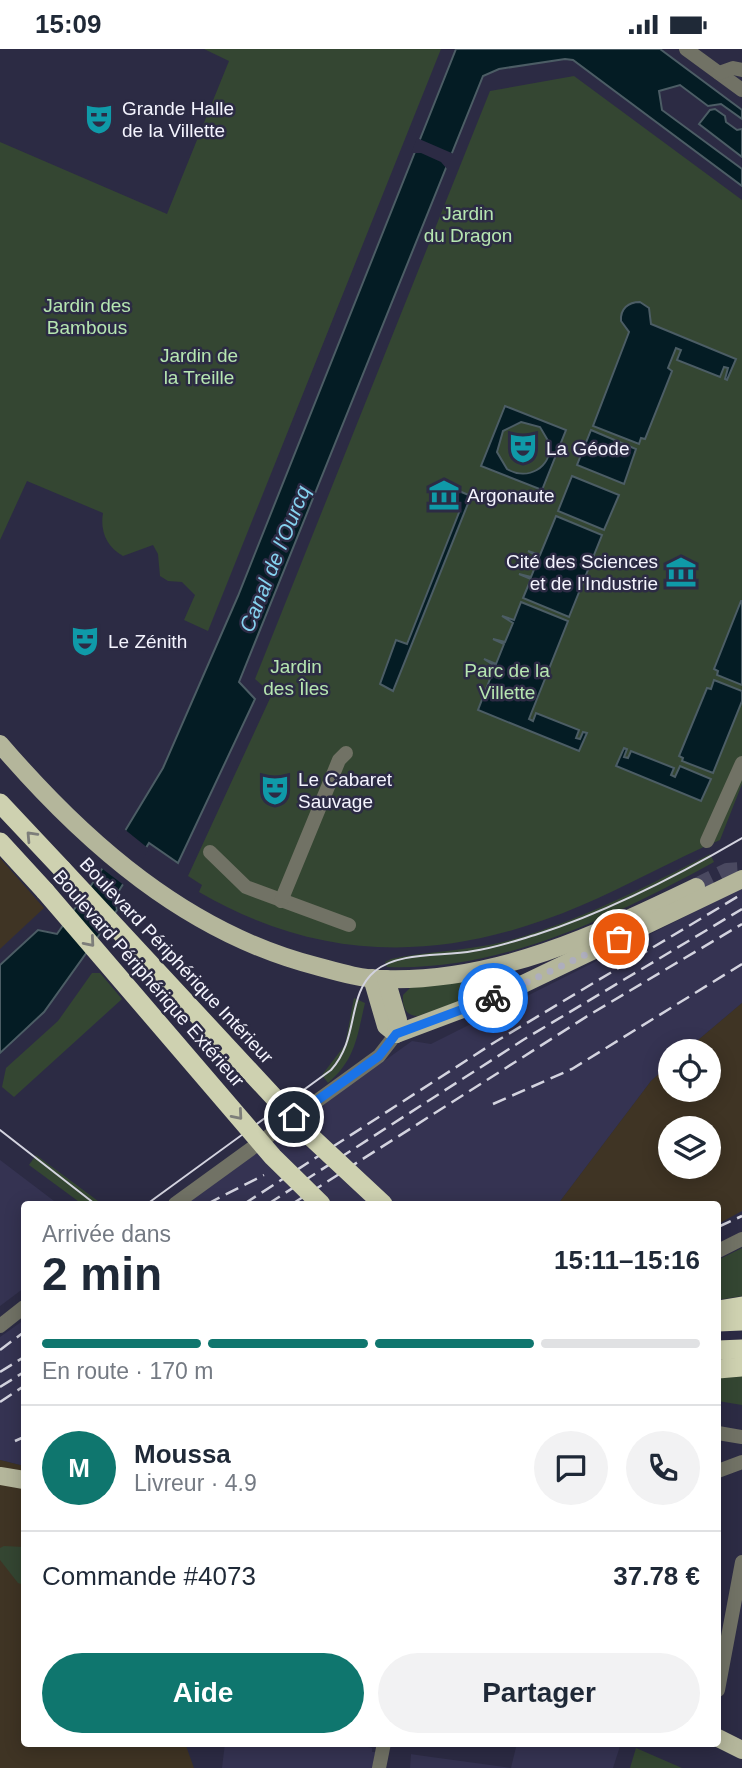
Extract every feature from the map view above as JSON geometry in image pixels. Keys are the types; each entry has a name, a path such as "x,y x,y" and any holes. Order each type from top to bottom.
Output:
{"highway":[{"name":"Boulevard Périphérique Intérieur","path":"0,803 309,1135 380,1201"},
{"name":"Boulevard Périphérique Extérieur","path":"0,842 273,1157 318,1201"},
{"path":"721,1310 742,1306"},
{"path":"721,1322 742,1321"},
{"path":"721,1350 742,1349"},
{"path":"721,1369 742,1367"}],"main road":[{"path":"0,744 88,837 136,876 183,908 243,940 293,960 379,979 460,973 537,954 587,938 696,887"},
{"path":"379,979 398,1020 396,1034 500,995 736,878"},
{"path":"3,1476 21,1479"},
{"path":"721,1740 742,1750"}],"street":[{"path":"686,49 742,90"},
{"path":"719,73 733,68 742,70"},
{"path":"281,901 340,760 346,754"},
{"path":"707,841 742,763"},
{"path":"209,852 246,887 349,925"},
{"path":"179,1201 379,1056 396,1034"},
{"path":"721,1250 742,1239"},
{"path":"0,1326 21,1309"},
{"path":"721,1434 742,1437"},
{"path":"721,1470 742,1462"},
{"path":"721,1676 738,1599 742,1562"},
{"path":"379,1768 383,1747"}],"shaded area":[{"path":"0,858 44,908 0,949"},
{"path":"742,888 742,1003 699,1039 658,1039 658,1075 560,1201 189,1201 412,1041 431,1044"},
{"path":"742,1003 742,1211 721,1222 721,1201 560,1201 658,1075 658,1102 721,1102 721,1039 699,1039"},
{"path":"0,1160 54,1201 21,1201 21,1290 0,1306"},
{"path":"21,1322 21,1465 0,1460 0,1337"},
{"path":"0,1460 21,1465 21,1747 186,1747 194,1768 0,1768"},
{"path":"225,1747 368,1747 372,1748 372,1752 377,1752 374,1768 222,1768"},
{"path":"516,1747 620,1747 613,1768 511,1768"},
{"path":"411,1754 417,1755 511,1768 410,1768"}],"green space":[{"path":"204,49 441,49 208,631 184,620 195,595 182,582 168,581 160,576 158,554 153,545 123,556 112,548 102,526 103,513 27,481 0,540 0,142 167,214 229,61"},
{"name":"Parc de la Villette","path":"574,76 742,200 742,784 720,840 580,906 531,924 482,938 435,945 387,947 340,943 293,933 246,916 199,892 202,885 188,876 272,694 255,679 490,91"},
{"path":"710,854 714,862 677,882 598,920 515,950 430,966 387,967 385,962 405,956 489,945 530,934 609,904"},
{"path":"507,971 527,977 418,1016 408,1013 404,1007 403,995 410,988"},
{"path":"92,973 100,973 122,999 14,1097 2,1087 6,1068 58,1021"},
{"path":"354,998 365,1003 357,1036 350,1056 328,1083 322,1075 345,1045"},
{"path":"36,1155 98,1201 78,1201 29,1165"},
{"path":"742,1248 742,1296 721,1300 721,1258"},
{"path":"742,1375 742,1405 721,1402 721,1376"},
{"path":"21,1547 21,1584 0,1560 0,1548"},
{"path":"636,1748 682,1768 630,1768"}],"water":[{"name":"Canal de l'Ourcq","path":"456,49 660,49 742,110 742,119 721,104 708,106 680,85 659,91 662,110 742,169 742,186 573,60 499,69 483,76 239,682 255,699 178,863 149,843 115,897 117,910 44,1012 0,1053 0,965 38,930 57,934 99,874 163,768 238,596"},
{"path":"715,109 725,116 726,122 737,130 742,129 742,157 699,124 710,110"},
{"path":"640,302 649,308 651,324 736,359 727,380 728,368 724,367 720,377 677,360 681,350 676,348 668,368 672,371 645,439 641,438 639,444 593,426 629,332 621,321 623,310 628,305"},
{"path":"505,406 566,430 542,490 481,466","holes":["521,422 540,427 550,444 547,460 530,473 523,474 507,469 497,452 503,431"]},
{"path":"591,430 636,449 624,484 577,465"},
{"path":"572,476 619,495 604,530 558,511"},
{"path":"459,491 471,496 393,691 380,684 396,640 407,644 460,510 453,506"},
{"path":"556,516 602,535 569,617 523,598 531,579 519,574 531,577 539,557 528,551 540,555"},
{"path":"741,601 742,685 717,675 718,671 714,669"},
{"path":"521,602 568,621 529,719 533,721 536,713 579,730 576,738 580,739 583,732 587,733 579,751 478,710 495,666 484,659 496,664 504,644 493,639 505,642 513,623 502,616 514,620"},
{"path":"714,680 742,691 742,701 713,773 682,761 683,758 679,756 707,688 711,689"},
{"path":"624,748 627,749 624,757 628,758 631,751 674,768 671,775 675,777 680,766 711,779 701,801 616,766"}],"pier":[{"path":"417,138 454,154 447,169 441,162 421,153 411,153"},
{"path":"123,828 149,849 125,886 100,867"}],"tunnel":[{"path":"696,887 727,872 742,871"}],"tram line":[{"path":"151,1201 331,1070 346,1044 360,992 375,971 409,957 489,948 562,926 641,892 742,838"},
{"path":"0,1130 91,1201"}],"railway":[{"path":"249,1201 495,1042 742,894"},
{"path":"273,1201 523,1040 742,909"},
{"path":"297,1201 589,1015 742,924"},
{"path":"493,1104 572,1069 742,964"},
{"path":"213,1201 264,1175"},
{"path":"721,1226 742,1216"},
{"path":"0,1350 21,1334"},
{"path":"0,1372 21,1359"},
{"path":"0,1387 21,1374"},
{"path":"0,1402 21,1388"},
{"path":"15,1441 21,1438"}],"way so far":[{"path":"493,998 619,939"}],"place":[{"name":"Grande Halle de la Villette","path":"99,119"},
{"name":"La Géode","path":"523,448"},
{"name":"Argonaute","path":"444,495"},
{"name":"Cité des Sciences et de l'Industrie","path":"681,572"},
{"name":"Le Zénith","path":"85,641"},
{"name":"Le Cabaret Sauvage","path":"275,790"}],"route":[{"path":"294,1117 379,1056 389,1047 396,1034 493,998"}],"park label":[{"name":"Jardin du Dragon","path":"468,224"},
{"name":"Jardin des Bambous","path":"87,316"},
{"name":"Jardin de la Treille","path":"199,366"},
{"name":"Jardin des Îles","path":"296,677"}]}
